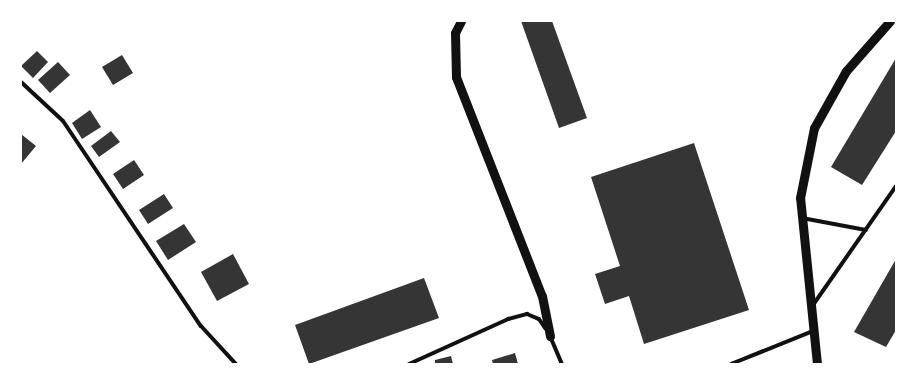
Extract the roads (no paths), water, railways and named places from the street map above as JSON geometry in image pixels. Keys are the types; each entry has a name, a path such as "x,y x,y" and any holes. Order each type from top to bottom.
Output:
{"street":[{"path":"461,21 455,33 456,77 542,296 550,336"},
{"path":"817,364 800,198 814,128 846,71 890,21"}],"lane":[{"path":"21,82 63,121 201,326 236,364"},
{"path":"810,309 896,186"},
{"path":"801,218 866,230"},
{"path":"409,364 494,324 527,314 539,319 550,336 562,364"},
{"path":"731,364 813,331"}]}
